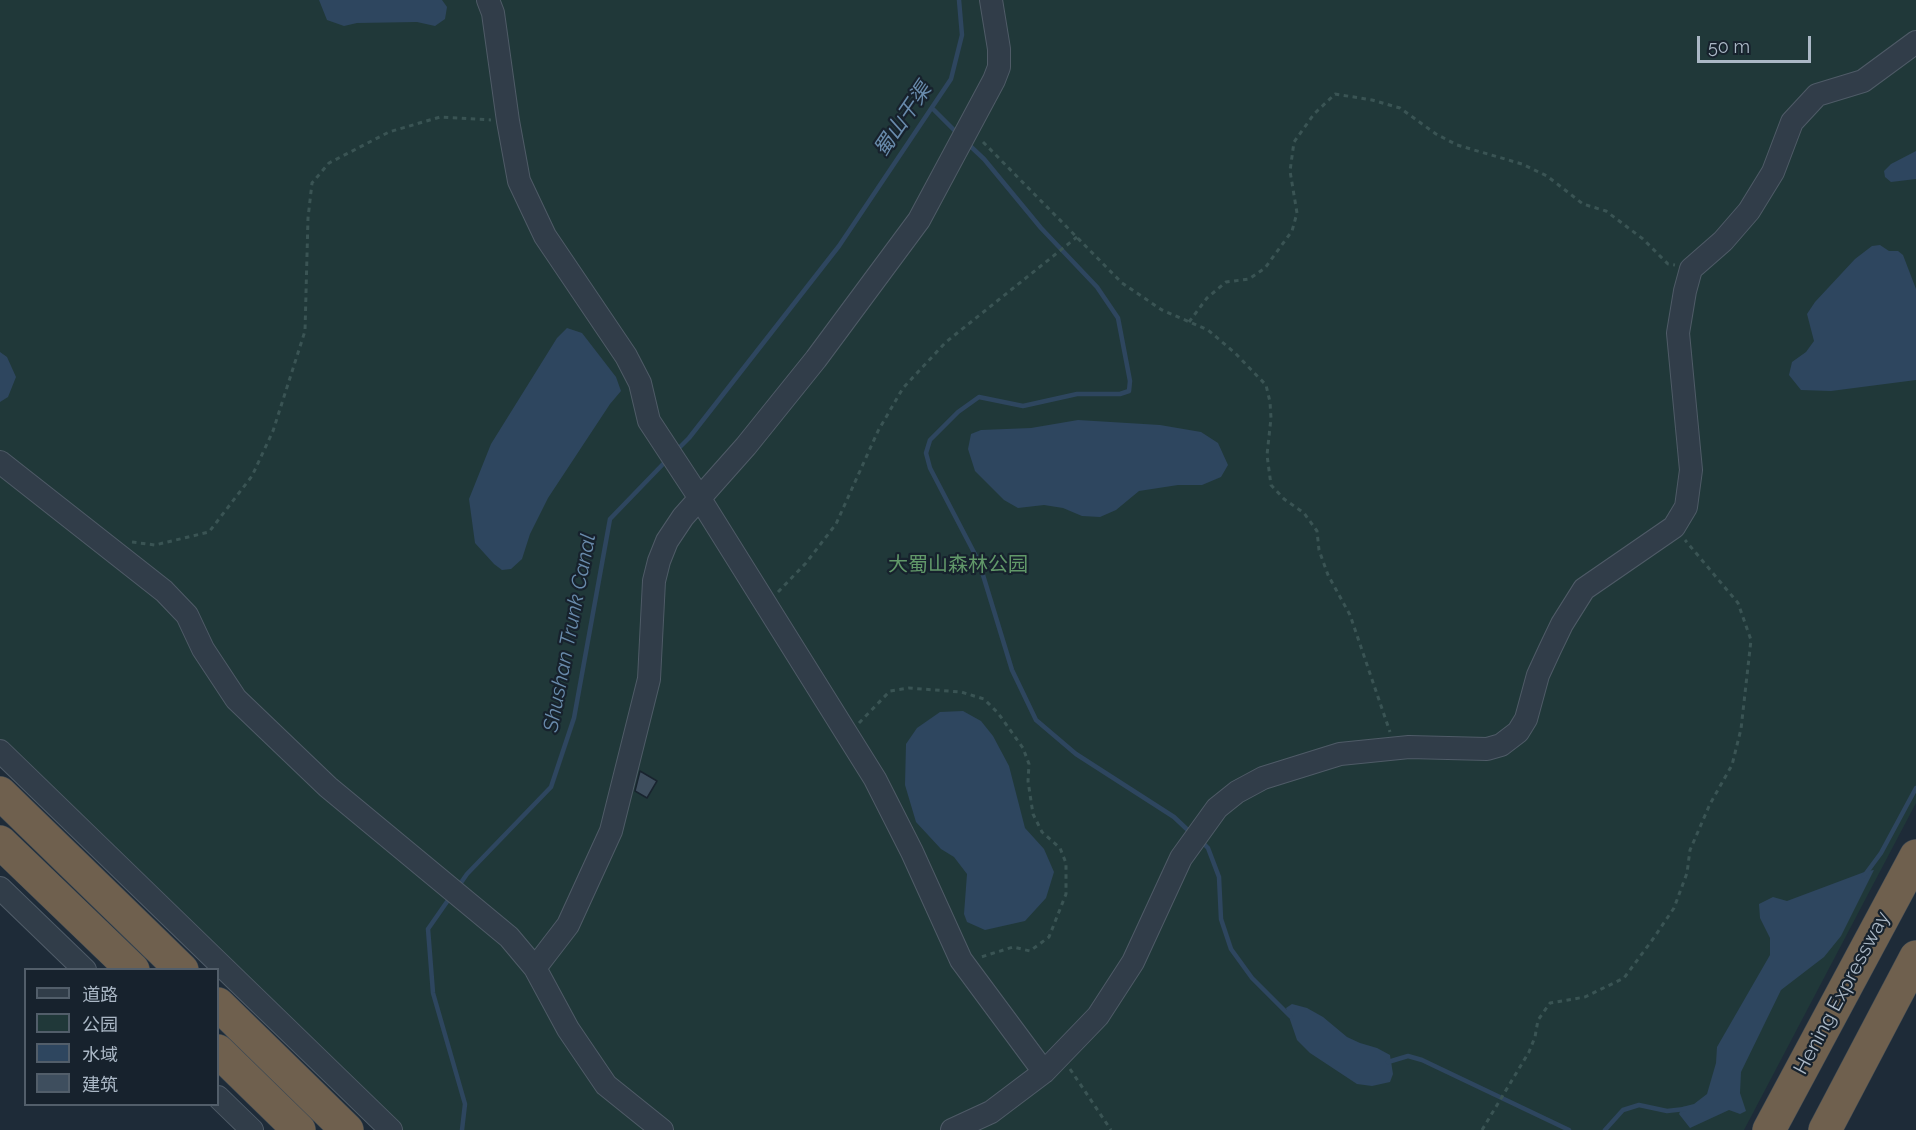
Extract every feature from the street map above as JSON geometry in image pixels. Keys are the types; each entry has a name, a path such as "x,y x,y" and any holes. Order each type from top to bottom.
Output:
{"highway":[{"path":"0,794 181,968"},
{"path":"0,842 132,968"},
{"name":"Hening Expressway","path":"1768,1130 1916,856"},
{"path":"1825,1130 1916,957"},
{"path":"219,1005 347,1130"},
{"path":"219,1053 299,1130"}],"street":[{"path":"488,0 493,13 508,122 519,181 544,236 626,356 639,383 649,421 699,496 875,779 912,852 961,960 1044,1071"},
{"path":"535,969 568,925 611,831 649,679 654,581 667,541 699,496 746,446 816,359 919,220 999,67 999,49 991,0"},
{"path":"952,1130 991,1112 1044,1071 1098,1017 1133,962 1180,858 1216,808 1237,792 1257,781 1340,754 1409,747 1487,749 1502,745 1513,737 1526,719 1538,675 1562,624 1584,589 1674,527 1686,507 1691,470 1678,333 1691,269 1723,241 1749,211 1773,172 1792,122 1817,95 1863,81 1916,42"},
{"path":"0,462 164,591 187,615 203,649 236,699 327,787 509,937 535,969 568,1029 606,1085 662,1130"},
{"path":"0,751 391,1130"},
{"path":"0,888 84,968"},
{"path":"219,1098 252,1130"}],"path":[{"path":"1189,322 1208,298 1226,282 1249,279 1265,268 1292,231 1297,213 1290,171 1294,142 1314,114 1335,94 1372,100 1400,108 1457,146 1530,168 1547,176 1583,204 1606,211 1643,239 1668,264 1691,269"},
{"path":"122,541 155,545 209,532 252,476 273,431 304,331 308,218 312,183 329,163 389,132 440,117 508,122"},
{"path":"965,135 1077,237 1122,283 1162,310 1208,330 1235,353 1266,385 1271,418 1266,455 1271,485 1284,499 1304,513 1317,531 1319,550 1328,575 1350,615 1395,748"},
{"path":"766,604 806,563 836,524 878,431 903,388 946,342 1077,237"},
{"path":"1482,1130 1529,1052 1535,1038 1538,1020 1550,1003 1585,997 1624,978 1653,939 1674,908 1687,873 1690,850 1710,804 1732,765 1741,729 1751,640 1738,603 1674,527"},
{"path":"848,735 890,691 909,688 961,692 984,699 998,713 1023,748 1029,764 1028,781 1033,814 1042,832 1060,848 1066,863 1066,894 1049,937 1030,951 1013,947 961,960"},
{"path":"1060,1055 1111,1130"}],"green space":[{"name":"大蜀山森林公园","path":"0,0 1916,0 1916,803 1744,1130 391,1130 0,751"}],"water":[{"path":"319,0 442,0 447,7 445,19 435,26 417,22 357,23 344,26 327,20"},
{"path":"1916,151 1916,179 1891,182 1885,177 1884,171 1891,164"},
{"path":"1880,245 1889,251 1898,251 1903,255 1916,289 1916,380 1831,391 1801,390 1789,375 1792,362 1806,352 1814,341 1807,314 1815,302 1855,259 1872,246"},
{"path":"567,328 582,333 616,377 621,391 548,498 530,534 522,559 511,569 502,570 475,543 469,499 491,444 557,338"},
{"path":"0,352 7,357 16,377 8,397 0,402"},
{"path":"1078,420 1160,425 1201,432 1218,443 1228,465 1221,477 1202,485 1178,485 1139,491 1116,510 1100,517 1082,516 1063,508 1044,505 1018,508 1004,500 975,471 968,449 971,434 981,430 1031,428"},
{"path":"963,711 981,721 993,736 1009,766 1025,828 1044,849 1054,872 1046,898 1025,921 985,930 967,922 964,914 967,874 954,857 941,849 916,822 905,785 906,744 917,728 940,712"},
{"path":"1874,870 1841,936 1824,957 1781,990 1741,1072 1740,1093 1746,1111 1740,1114 1729,1110 1690,1128 1679,1114 1682,1107 1694,1104 1707,1094 1716,1063 1717,1047 1770,955 1770,938 1760,918 1759,904 1773,897 1787,901"},
{"path":"1292,1004 1307,1008 1323,1017 1347,1037 1390,1055 1393,1074 1390,1082 1372,1086 1357,1084 1310,1053 1297,1040 1286,1008"}],"building":[{"path":"640,771 657,781 647,798 635,791"}],"waterway":[{"name":"蜀山干渠","path":"676,451 689,438 839,246 951,79 962,35 959,0"},
{"path":"932,108 957,133"},
{"path":"967,143 984,159 1041,228 1097,287 1118,318 1130,381 1129,391 1120,394 1077,394 1023,406 979,397 958,412 930,440 926,453 930,468 979,562 1012,670 1036,720 1076,754 1174,817 1192,834"},
{"name":"Shushan Trunk Canal","path":"458,887 467,874 551,787 574,718 610,519 666,461"},
{"path":"1864,876 1881,853 1916,788"},
{"path":"1201,841 1208,848 1219,877 1221,919 1231,949 1252,978 1290,1016"},
{"name":"Shushan Trunk Canal","path":"451,896 428,929 433,993 465,1104 462,1130"},
{"path":"1388,1062 1408,1056 1422,1060 1569,1130"},
{"path":"1605,1130 1623,1110 1639,1105 1667,1111 1685,1109"}]}
